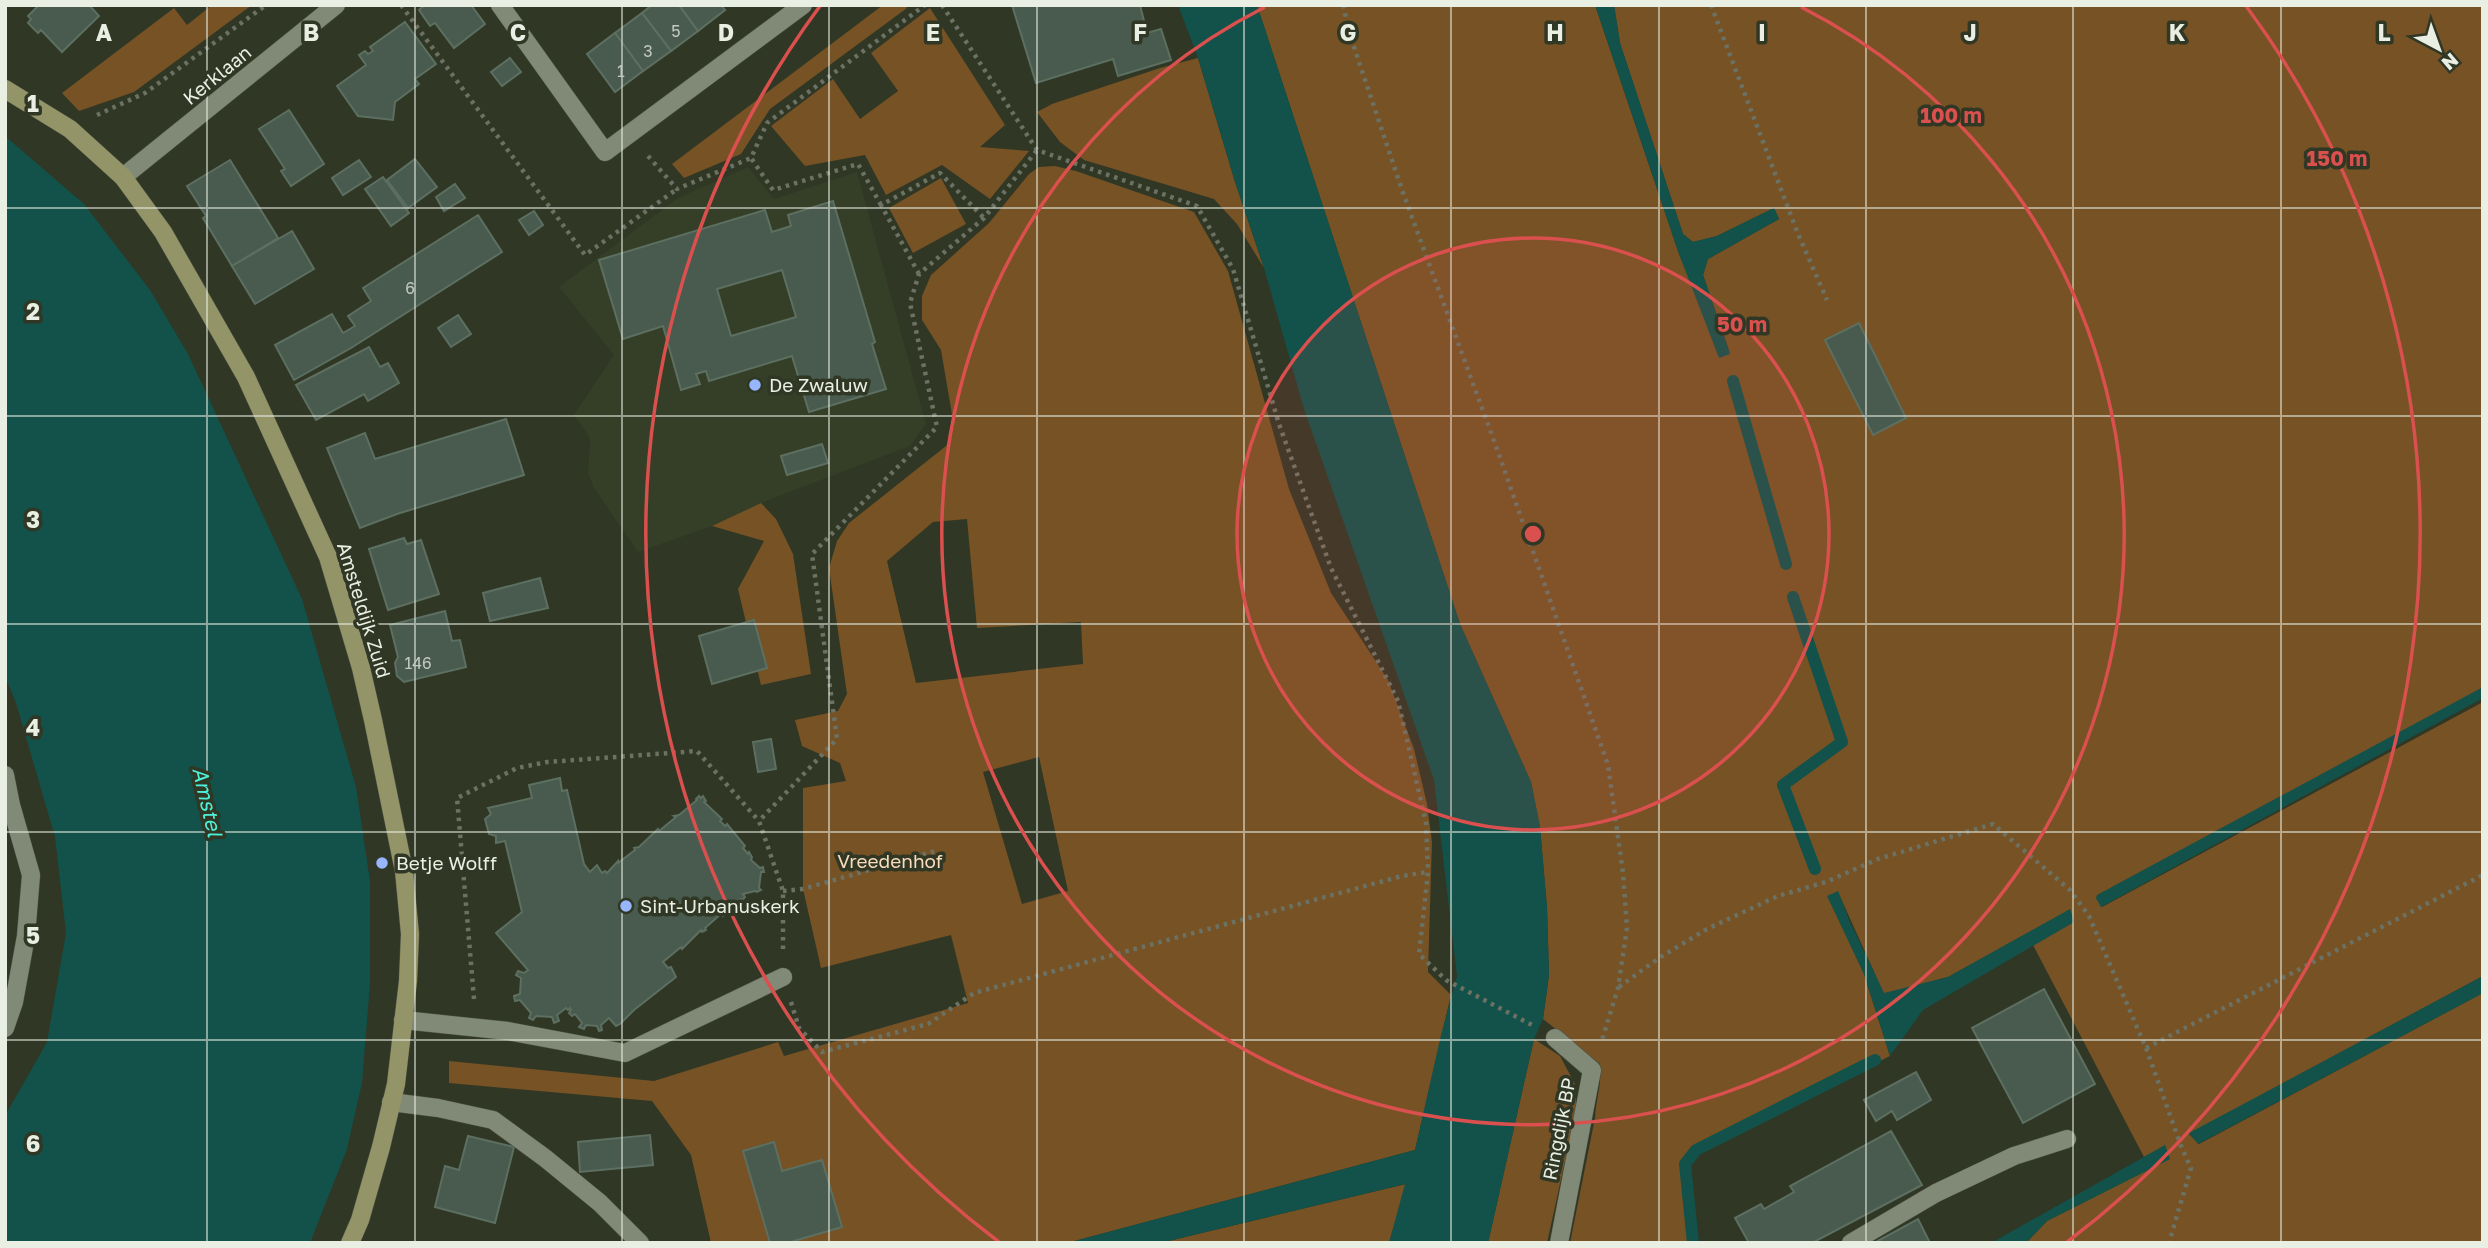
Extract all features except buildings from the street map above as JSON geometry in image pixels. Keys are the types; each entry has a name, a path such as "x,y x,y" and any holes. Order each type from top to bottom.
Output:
{"street":[{"name":"Kerklaan","path":"123,177 337,5"},
{"path":"500,5 605,152 803,5"},
{"name":"Amsteldijk Zuid","path":"5,89 70,129 123,177 163,232 246,377 328,557 364,681 404,871 410,934 408,981 391,1102 360,1220 350,1243"},
{"path":"5,775 31,874 26,936 14,1002 5,1028"},
{"path":"403,1020 508,1031 625,1053 783,977"},
{"name":"Ringdijk BP","path":"1555,1038 1592,1070 1559,1243"},
{"path":"391,1102 438,1108 493,1120 600,1203 640,1243"},
{"path":"1851,1243 1947,1188 2014,1156 2067,1139"}],"path":[{"path":"70,129 145,93 266,5"},
{"path":"401,5 585,255 677,189 751,158 767,124 925,5"},
{"path":"942,5 1037,150 1197,206 1233,269 1279,424 1331,568 1398,701 1426,823 1428,872 1419,954 1446,980 1555,1038"},
{"path":"1343,5 1350,34 1402,190 1608,765 1623,873 1627,928 1618,988 1592,1070"},
{"path":"1712,5 1798,233 1827,300"},
{"path":"630,134 677,189"},
{"path":"759,821 837,739 812,554 937,427 910,303 919,274 984,218 1037,150"},
{"path":"751,158 773,190 858,164 919,274"},
{"path":"881,205 940,173 984,218"},
{"path":"476,1028 457,798 517,768 547,762 697,751 759,821 783,891 783,977 799,1028 822,1052 928,1024 974,993 1402,876 1428,872"},
{"path":"1618,988 1659,958 1707,929 1778,896 1826,882 1878,859 1993,824 2070,890 2089,916 2146,1048 2191,1168 2169,1243"},
{"path":"783,891 803,889 939,850"},
{"path":"2146,1048 2483,875"}],"shaded area":[{"name":"De Zwaluw","path":"748,167 774,199 857,172 926,424 910,446 761,503 712,526 638,552 594,488 588,473 590,438 574,415 614,355 559,287 678,198"}],"green space":[{"path":"212,5 252,5 134,92 79,111 62,93 174,8 187,25"},
{"path":"883,5 905,5 907,8 770,109 741,154 684,178 672,164"},
{"path":"1257,5 1595,5 1679,254 1730,353 1703,275 1708,259 1779,219 1774,208 1717,236 1693,242 1683,234 1620,43 1614,5 2483,5 2483,689 2096,898 2102,907 2483,702 2483,976 2189,1134 2199,1144 2483,993 2483,1243 2026,1243 2047,1221 2169,1159 2165,1146 2144,1157 2033,945 2074,922 2070,910 1948,977 1884,994 1838,892 1828,896 1864,974 1890,1056 1690,1156 1697,1243 1570,1243 1595,1118 1600,1064 1543,1019 1549,975 1547,908 1540,827 1531,782 1460,624"},
{"path":"930,8 1005,125 980,147 1029,151 990,199 942,165 886,195 865,155 805,166 771,126 833,79 860,119 898,91 871,53"},
{"path":"1198,58 1264,268 1237,224 1214,199 1084,160 1060,142 1037,112 1052,104"},
{"name":"Vreedenhof","path":"1055,166 1076,171 1194,212 1228,271 1289,489 1331,593 1388,680 1414,749 1427,804 1432,842 1428,972 1451,995 1415,1150 1067,1243 711,1243 691,1155 652,1101 449,1083 449,1061 654,1081 778,1042 784,1056 968,1003 951,935 821,968 803,889 803,788 846,781 840,763 802,746 795,720 838,711 847,694 829,568 837,541 849,523 946,446 954,426 941,350 922,320 922,296 931,275 989,223 1029,174 1039,167","holes":["967,519 977,628 1081,622 1083,664 916,683 887,561 933,522","1039,757 1068,891 1022,904 983,772"]},
{"path":"941,178 966,224 913,253 889,208"},
{"path":"761,503 776,519 793,554 811,674 761,685 738,589 764,541 712,526"},
{"path":"1534,1039 1560,1056 1576,1086 1576,1111 1547,1243 1488,1243"},
{"path":"1406,1184 1389,1243 1160,1243"}],"water":[{"path":"1178,5 1257,5 1460,624 1531,782 1540,827 1549,975 1543,1019 1534,1039 1488,1243 1389,1243 1405,1184 1160,1243 1067,1243 1415,1150 1457,976 1434,780 1304,409 1264,268 1198,58"},
{"path":"1595,5 1614,5 1620,43 1683,234 1693,242 1717,236 1774,208 1779,219 1708,259 1703,275 1730,354 1719,358 1679,254"},
{"name":"Amstel","path":"5,136 84,204 150,290 188,354 302,599 356,787 370,881 370,983 362,1083 347,1149 310,1243 5,1243 5,1116 47,1042 66,933 55,837 16,703 5,676"},
{"path":"2483,687 2483,698 2101,907 2097,895"},
{"path":"1838,891 1884,993 1948,977 2070,909 2074,922 1923,1010 1890,1056 1864,974 1827,896"},
{"path":"2483,976 2483,993 2198,1144 2189,1133"},
{"path":"2165,1145 2170,1159 2047,1221 2026,1243 1991,1243"}],"waterway":[{"path":"1733,381 1786,564"},
{"path":"1793,597 1842,742 1783,785 1815,869"},
{"path":"1693,1243 1685,1164 1696,1150 1875,1060"}],"place":[{"name":"De Zwaluw","path":"755,385"},
{"name":"Betje Wolff","path":"382,863"},
{"name":"Sint-Urbanuskerk","path":"626,906"}]}
